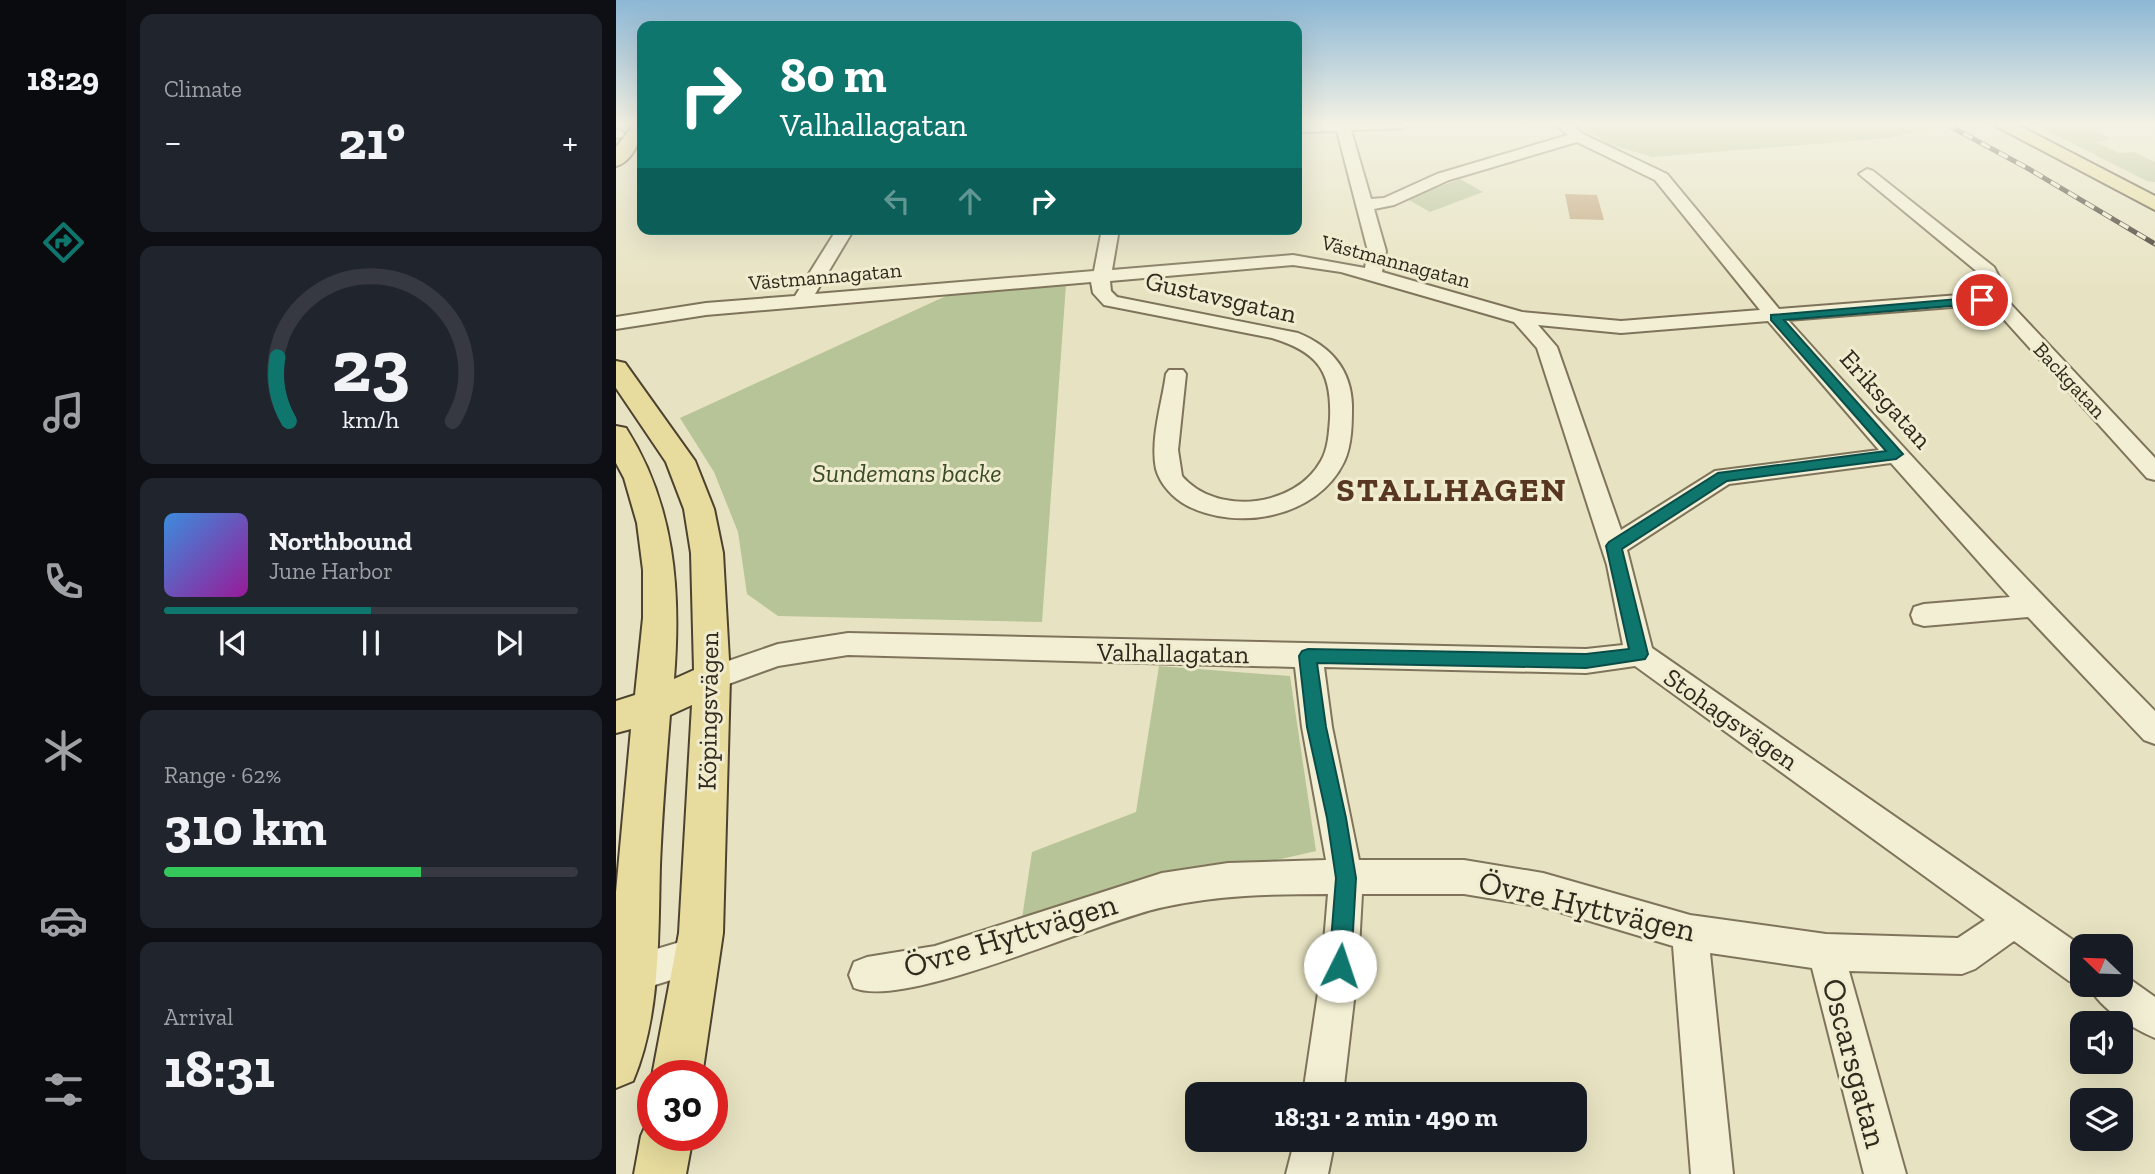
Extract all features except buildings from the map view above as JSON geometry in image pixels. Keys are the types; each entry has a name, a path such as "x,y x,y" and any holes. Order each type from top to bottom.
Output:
{"main road":[{"path":"2106,179 2155,204"},
{"name":"Köpingsvägen","path":"616,369 680,461 699,509 707,553 712,678 701,933 680,1060"},
{"name":"Köpingsvägen","path":"616,435 638,476 649,506 659,575 658,642 634,712 642,808 616,1064"},
{"path":"634,712 712,678"},
{"path":"660,1174 664,1151"}],"street":[{"path":"1358,179 1377,251 1372,276"},
{"path":"1365,205 1388,202 1439,179"},
{"name":"Eriksgatan","path":"1662,179 1775,317 1896,454 2034,606 2155,732"},
{"name":"Backgatan","path":"1873,179 1988,271 1995,299 2155,472"},
{"path":"802,300 842,235"},
{"path":"1100,275 1110,235"},
{"name":"Västmannagatan","path":"616,323 706,309 802,300 1293,260 1324,263 1521,318 1621,327 1995,299"},
{"name":"Gustavsgatan","path":"1100,275 1102,293 1111,301 1266,331 1317,350 1333,367 1341,398 1338,451 1329,468 1314,485 1274,506 1233,511 1204,505 1176,486 1168,468 1176,374"},
{"name":"Stohagsvägen","path":"1521,318 1547,347 1614,546 1639,654 2070,959"},
{"path":"1614,546 1723,477 1896,454"},
{"path":"1924,615 2034,606"},
{"name":"Valhallagatan","path":"712,678 742,664 820,647 848,644 1586,661 1639,654"},
{"path":"1308,656 1317,727 1346,878 1340,966 1325,1082"},
{"name":"Övre Hyttvägen","path":"867,975 935,964 1162,890 1228,880 1291,877 1464,877 1543,890 1690,933 1826,952 1962,956 1991,938 2013,919"},
{"path":"1690,933 1712,1174"},
{"name":"Oscarsgatan","path":"1826,952 1885,1174"},
{"path":"625,976 697,955"},
{"path":"2125,998 2155,1020"},
{"path":"1307,1174 1312,1152"}],"green space":[{"path":"1460,179 1483,192 1430,212 1407,199"},
{"name":"Sundemans backe","path":"1066,284 1042,622 778,616 747,594 738,532 714,472 680,418 946,296"},
{"path":"1159,666 1290,676 1316,851 1022,918 1032,852 1136,812"}],"railway":[{"path":"2045,179 2155,244"}],"district":[{"name":"STALLHAGEN","path":"1452,489"}],"route":[{"path":"1340,966 1346,878 1317,727 1308,656 1586,661 1639,654 1614,546 1723,477 1896,454 1775,317 1982,300"}]}
